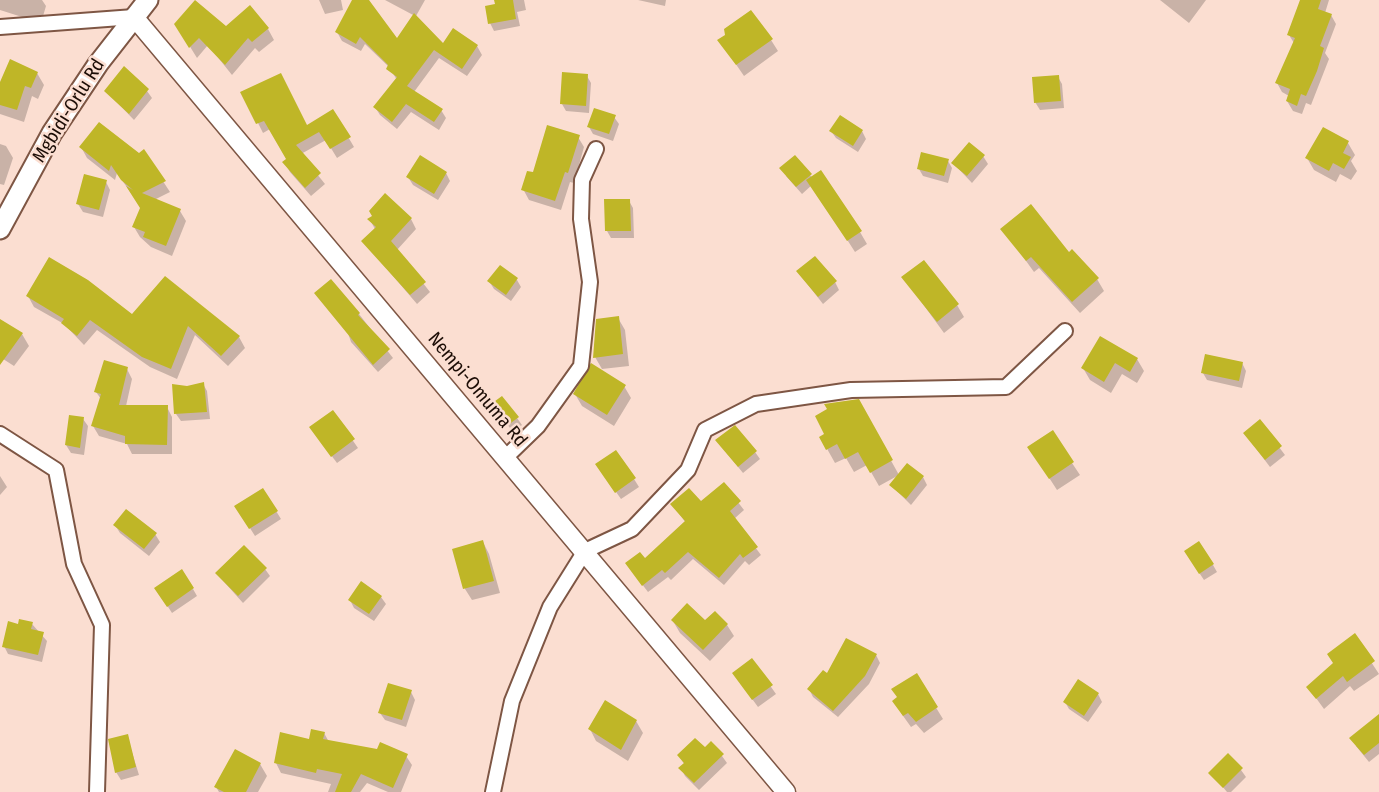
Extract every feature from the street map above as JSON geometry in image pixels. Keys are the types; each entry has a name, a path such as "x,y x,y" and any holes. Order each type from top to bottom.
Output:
{"main road":[{"name":"Mgbidi-Orlu Rd","path":"0,229 52,133 98,64 148,0"}],"street":[{"path":"0,27 134,17"},
{"name":"Nempi-Omuma Rd","path":"134,17 786,792"},
{"path":"506,457 538,426 581,366 590,282 581,219 582,180 596,149"},
{"path":"493,792 512,701 550,607 585,551 632,529 688,470 705,430 756,404 851,390 1006,387 1065,331"},
{"path":"0,434 56,470 75,564 102,625 97,792"}],"building":[{"path":"195,0 226,26 250,5 269,28 252,42 248,38 225,65 199,38 189,48 174,24"},
{"path":"352,0 369,0 397,38 414,13 443,43 453,28 478,45 462,69 434,50 407,86 443,109 434,122 406,104 392,122 373,107 397,77 386,69 388,65 360,37 356,44 335,32"},
{"path":"494,0 513,0 516,19 488,24 485,6 495,4"},
{"path":"1300,0 1321,0 1318,9 1332,14 1320,46 1324,48 1317,71 1306,96 1301,94 1297,106 1286,101 1290,89 1275,83 1295,38 1287,35"},
{"path":"751,10 773,39 736,65 717,40 725,35 724,29"},
{"path":"10,59 38,72 31,88 25,86 17,110 0,105 0,82"},
{"path":"124,66 149,89 129,114 104,91"},
{"path":"562,72 588,74 586,106 560,104"},
{"path":"281,73 307,125 333,109 351,137 330,149 319,132 296,145 321,173 305,188 282,162 286,159 264,121 256,124 240,92"},
{"path":"1059,75 1061,101 1034,103 1032,77"},
{"path":"594,108 616,115 609,134 587,127"},
{"path":"840,115 863,130 853,146 829,131"},
{"path":"99,122 139,153 144,149 166,181 142,193 181,209 166,246 143,237 145,232 132,227 140,208 126,186 133,190 121,180 111,165 109,171 79,147"},
{"path":"547,125 580,135 568,173 565,172 555,201 521,190 527,171 533,172"},
{"path":"1323,127 1349,141 1343,153 1351,157 1344,169 1333,163 1329,171 1305,158"},
{"path":"969,142 985,155 967,176 951,163"},
{"path":"921,152 949,159 944,176 917,169"},
{"path":"420,155 447,172 434,194 406,177"},
{"path":"795,155 812,174 796,187 779,168"},
{"path":"821,170 862,231 847,241 806,180"},
{"path":"84,174 107,180 99,210 76,204"},
{"path":"385,193 412,218 391,241 426,282 410,295 361,241 376,227 367,219 372,216 369,211"},
{"path":"604,199 630,199 631,231 605,231"},
{"path":"1031,204 1069,252 1072,249 1099,278 1072,302 1031,257 1026,261 1000,229"},
{"path":"815,256 837,281 818,297 796,271"},
{"path":"49,257 88,280 132,314 165,276 240,336 221,356 188,326 171,369 142,357 90,320 77,336 61,323 64,319 26,296"},
{"path":"924,260 959,304 937,322 901,277"},
{"path":"500,265 518,278 506,295 487,281"},
{"path":"331,279 360,313 358,315 390,349 373,365 314,293"},
{"path":"619,316 623,354 593,358 596,319"},
{"path":"0,319 23,333 0,365"},
{"path":"1100,336 1138,358 1130,372 1115,363 1104,382 1081,368"},
{"path":"1205,354 1243,362 1239,381 1201,373"},
{"path":"104,360 128,367 119,405 168,405 167,445 125,444 125,436 91,426 101,394 94,392"},
{"path":"591,363 626,385 607,415 573,394"},
{"path":"204,382 207,412 174,414 172,384 187,386"},
{"path":"502,396 519,417 508,425 491,404"},
{"path":"859,399 893,460 870,473 858,452 845,459 837,444 826,450 819,437 824,434 815,416 827,409 824,404"},
{"path":"333,410 355,439 331,457 309,427"},
{"path":"69,415 84,417 80,448 65,445"},
{"path":"1260,419 1282,446 1265,460 1243,433"},
{"path":"735,425 757,451 738,467 715,440"},
{"path":"1053,430 1074,462 1049,479 1027,447"},
{"path":"616,450 636,478 615,493 595,464"},
{"path":"907,463 924,476 906,499 889,485"},
{"path":"724,482 741,501 730,511 758,547 743,558 740,554 719,578 688,552 665,573 662,570 642,586 625,563 640,552 645,558 685,521 670,504 689,488 701,501"},
{"path":"263,488 278,511 249,529 234,506"},
{"path":"126,509 157,533 144,549 113,525"},
{"path":"483,540 494,581 463,589 452,549"},
{"path":"1199,541 1214,564 1199,574 1184,551"},
{"path":"244,545 267,568 238,596 215,573"},
{"path":"182,569 194,588 167,607 154,588"},
{"path":"361,581 382,596 369,614 348,600"},
{"path":"687,603 705,620 715,611 728,624 703,650 671,620"},
{"path":"19,619 33,622 31,629 44,632 38,655 2,647 8,621 18,624"},
{"path":"1355,633 1375,661 1347,682 1343,676 1316,699 1306,687 1333,663 1327,654"},
{"path":"846,638 877,654 865,676 833,711 807,689 823,670 827,673"},
{"path":"752,658 773,685 752,700 732,673"},
{"path":"917,673 938,707 916,722 908,713 903,716 892,701 897,697 891,689"},
{"path":"1078,679 1099,693 1084,716 1063,702"},
{"path":"388,683 412,690 402,720 378,713"},
{"path":"605,700 637,720 621,750 588,729"},
{"path":"1379,714 1379,743 1364,755 1349,738"},
{"path":"311,729 325,732 323,739 377,749 380,742 408,754 393,788 361,774 351,792 335,792 342,774 317,769 316,773 274,763 280,732 309,739"},
{"path":"128,734 136,767 115,773 108,739"},
{"path":"695,738 705,747 711,741 724,754 694,783 678,768 684,763 677,755"},
{"path":"235,749 261,763 246,792 224,792 214,787"},
{"path":"1228,753 1243,768 1223,788 1208,773"}]}
